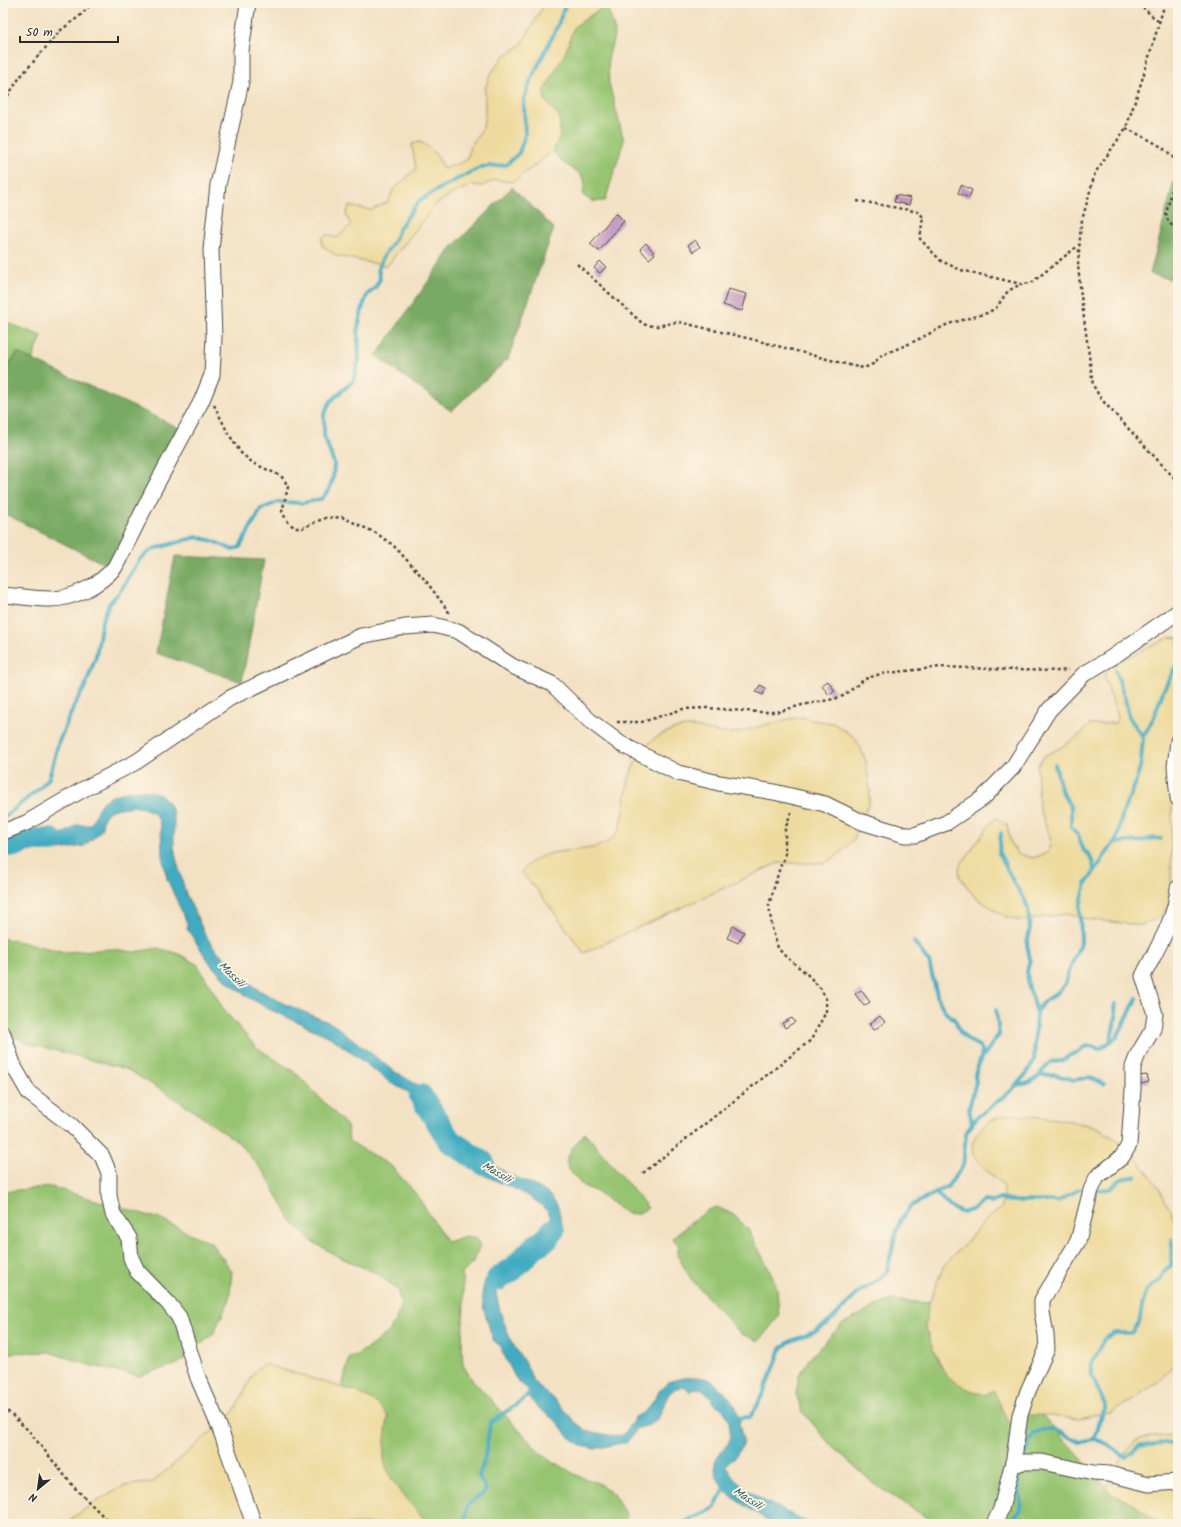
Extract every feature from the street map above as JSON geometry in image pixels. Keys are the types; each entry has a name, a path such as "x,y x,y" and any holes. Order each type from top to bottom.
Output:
{"street":[{"path":"3,595 51,599 73,594 94,586 106,577 115,567 201,402 212,375 214,337 211,250 218,185 241,82 241,51 248,3"},
{"path":"3,832 26,823 82,790 136,762 230,698 361,636 405,627 433,625 458,631 512,666 552,684 589,720 621,744 678,774 719,783 774,792 825,804 862,822 905,835 915,835 946,822 983,798 1013,767 1049,710 1084,674 1111,658 1178,612"},
{"path":"1178,741 1175,767 1178,798"},
{"path":"994,1524 1001,1509 1012,1466 1020,1415 1028,1391 1047,1349 1042,1312 1042,1300 1078,1242 1091,1190 1097,1178 1122,1157 1129,1145 1134,1089 1133,1067 1138,1054 1153,1029 1155,1014 1143,976 1167,929 1177,899 1178,888"},
{"path":"3,1034 14,1067 29,1093 72,1126 102,1156 109,1173 109,1196 113,1214 129,1238 132,1258 137,1271 168,1303 179,1317 198,1378 219,1426 254,1524"},
{"path":"1012,1466 1022,1462 1042,1462 1093,1474 1109,1474 1149,1484 1178,1482"}],"path":[{"path":"3,100 7,97 20,77 61,30 81,15 92,3"},
{"path":"1138,3 1159,22"},
{"path":"1165,3 1126,128 1095,174 1081,224 1078,265 1093,385 1102,399 1178,482"},
{"path":"1126,128 1169,152 1176,160 1178,167 1166,214 1169,223 1178,230"},
{"path":"857,202 871,203 919,212 922,218 920,239 941,261 961,270 1021,284 1031,283 1080,244"},
{"path":"578,264 643,324 652,327 659,327 679,322 864,368 873,364 882,355 911,343 948,324 986,313 996,308 1008,291 1021,284"},
{"path":"206,389 228,433 242,453 252,463 281,476 285,480 288,487 282,512 288,522 295,528 302,528 325,518 342,517 376,533 393,545 426,581 454,620 458,631"},
{"path":"612,721 619,723 642,722 683,709 707,708 777,712 843,696 864,679 880,674 941,667 1052,671 1074,669"},
{"path":"643,1173 811,1040 826,1012 826,999 820,989 806,973 785,956 778,948 772,928 769,906 780,867 785,857 785,829 790,812 798,804 806,800"},
{"path":"3,1407 29,1431 73,1486 112,1524"}],"green space":[{"path":"607,5 615,32 608,59 609,83 624,141 605,201 591,201 583,195 585,181 579,173 562,162 553,151 560,134 559,116 545,101 544,91 565,53 574,27"},
{"path":"1178,166 1178,281 1150,274"},
{"path":"512,187 554,228 508,359 451,411 376,356 453,246"},
{"path":"3,321 42,336 32,360 17,353 3,373"},
{"path":"18,353 186,431 115,567 106,565 3,513 3,373"},
{"path":"175,556 264,560 242,682 156,653"},
{"path":"3,938 65,952 111,949 135,952 158,948 179,954 198,965 224,1010 256,1047 296,1073 347,1126 349,1141 391,1166 417,1195 447,1242 465,1236 477,1238 480,1247 474,1261 462,1274 464,1301 462,1346 463,1365 471,1378 541,1454 576,1475 600,1484 614,1494 627,1517 623,1524 429,1524 402,1495 387,1469 384,1460 384,1452 388,1416 357,1392 342,1387 349,1359 368,1348 390,1331 401,1308 399,1291 378,1274 337,1256 310,1240 291,1221 266,1175 238,1142 170,1095 126,1069 26,1043 3,1029"},
{"path":"585,1133 648,1208 637,1214 626,1213 597,1192 583,1186 570,1171 566,1161 573,1147"},
{"path":"51,1187 157,1218 211,1243 232,1271 229,1301 213,1334 178,1364 139,1376 92,1366 49,1352 10,1353 3,1362 3,1190 8,1191"},
{"path":"717,1207 734,1215 748,1229 772,1275 777,1288 779,1316 759,1341 741,1334 691,1279 677,1255 679,1246 673,1239 675,1235 708,1210"},
{"path":"893,1300 929,1303 925,1326 933,1349 947,1377 968,1389 984,1395 994,1391 1009,1423 1029,1415 1042,1415 1107,1487 1111,1494 1135,1504 1160,1524 937,1524 875,1485 828,1442 802,1411 796,1394 799,1375 810,1358 842,1324 876,1306"}],"sand":[{"path":"545,3 612,3 595,12 574,27 565,53 544,91 545,101 559,116 560,134 553,151 513,182 495,180 482,186 472,185 452,194 435,205 387,266 337,256 322,246 322,238 326,234 337,238 351,225 346,215 349,206 371,210 388,202 393,190 416,169 412,144 420,142 432,150 444,169 467,160 470,147 483,128 485,114 485,89 490,75 503,57 522,44"},
{"path":"1170,637 1178,638 1178,762 1169,762 1172,811 1169,907 1160,917 1142,925 1092,920 1066,914 1021,921 1007,917 991,908 973,895 960,877 959,867 996,818 1007,825 1011,844 1018,854 1033,858 1049,852 1050,837 1039,807 1037,766 1044,756 1060,748 1082,733 1089,725 1115,723 1118,717 1104,677 1107,670 1119,662"},
{"path":"804,717 810,720 833,723 853,736 858,743 866,761 870,791 869,803 853,841 838,855 825,863 778,863 584,953 538,891 521,872 531,862 543,856 555,852 593,848 604,844 614,837 621,825 631,772 641,752 651,741 661,735 686,727 722,733 733,733"},
{"path":"1020,1115 1084,1124 1103,1131 1113,1138 1132,1154 1149,1174 1164,1198 1177,1227 1178,1360 1159,1381 1111,1413 1078,1419 1029,1415 1009,1424 994,1391 984,1395 968,1389 947,1377 933,1349 925,1326 929,1303 944,1265 980,1226 1002,1207 1004,1186 986,1170 975,1156 972,1145 974,1140 981,1129 991,1121 1002,1116"},
{"path":"264,1364 357,1392 379,1405 388,1417 384,1452 384,1460 387,1469 402,1495 429,1524 68,1524 74,1517 94,1503 124,1486 153,1482 233,1413 255,1371"},
{"path":"1178,1434 1178,1524 1160,1524 1135,1504 1111,1494 1107,1487 1122,1458 1138,1440 1148,1437"}],"water":[{"path":"141,790 154,792 164,797 172,810 174,819 174,846 186,894 205,934 212,945 245,979 259,990 285,1004 333,1024 397,1073 428,1091 437,1113 439,1123 436,1125 434,1124 423,1103 410,1093 391,1083 332,1038 269,1009 248,997 229,983 212,966 187,929 187,923 167,879 162,856 161,827 158,818 152,812 143,808 132,806 115,809 108,812 103,819 102,828 98,834 84,846 59,850 21,847 17,840 19,837 49,836 65,832 76,825 91,825 97,810 103,801 125,792"},
{"path":"458,1139 491,1164 538,1187 552,1198 557,1205 560,1215 559,1230 552,1243 543,1251 531,1253 530,1249 550,1227 550,1215 533,1199 471,1168 455,1150 456,1141"},
{"path":"518,1255 522,1256 526,1261 525,1266 516,1276 500,1285 496,1294 500,1311 511,1341 528,1368 533,1381 556,1401 575,1422 587,1431 615,1436 622,1435 627,1430 634,1418 644,1412 660,1390 668,1382 682,1378 697,1377 709,1379 729,1397 736,1407 740,1421 739,1424 743,1445 735,1457 728,1462 726,1466 734,1477 753,1494 811,1524 777,1524 759,1515 730,1495 724,1489 716,1476 715,1462 728,1444 730,1432 729,1422 723,1410 715,1404 706,1393 698,1388 694,1388 690,1392 686,1387 678,1388 672,1391 668,1395 658,1418 650,1424 636,1429 633,1436 626,1442 595,1449 582,1446 567,1435 558,1423 535,1405 530,1398 528,1389 517,1381 499,1345 493,1340 484,1310 482,1294 485,1280"}],"building":[{"path":"961,185 972,190 969,198 958,193"},
{"path":"896,195 911,198 909,205 894,202"},
{"path":"616,213 624,221 599,251 590,244"},
{"path":"695,240 700,247 693,252 688,245"},
{"path":"646,243 655,254 649,259 640,249"},
{"path":"600,261 606,267 600,273 594,268"},
{"path":"728,289 747,294 742,311 723,305"},
{"path":"828,681 835,691 829,695 822,685"},
{"path":"760,685 766,688 763,695 756,692"},
{"path":"733,926 744,932 738,943 727,938"},
{"path":"861,990 870,1002 864,1006 855,994"},
{"path":"880,1016 885,1022 874,1030 869,1024"},
{"path":"792,1018 795,1022 785,1028 782,1023"},
{"path":"1147,1075 1149,1082 1141,1084 1139,1076"}],"waterway":[{"path":"3,818 40,788 49,778 59,741 75,704 85,687 96,656 102,621 109,604 121,590 140,559 153,549 197,537 213,541 233,550 240,547 261,509 279,502 303,503 321,499 329,490 333,478 334,463 324,436 324,414 331,401 353,381 359,360 358,327 367,295 375,288 380,279 378,269 382,259 394,241 400,227 419,201 481,167 506,165 519,153 525,135 524,99 530,82 557,27 566,3"},
{"path":"736,1418 750,1417 757,1406 781,1349 789,1342 816,1331 830,1321 858,1293 881,1278 887,1271 896,1232 901,1219 911,1206 947,1187 963,1166 966,1133 975,1119 1012,1090 1026,1074 1034,1061 1036,1012 1043,1002 1058,992 1065,984 1081,943 1080,906 1086,884 1117,838 1123,812 1135,785 1141,763 1143,737 1154,717 1163,691 1178,662"},
{"path":"1115,669 1129,717 1143,737"},
{"path":"1055,764 1061,790 1071,808 1071,827 1078,835 1084,851 1089,854 1093,863 1094,872"},
{"path":"1001,833 999,853 1014,883 1025,900 1028,909 1030,930 1027,944 1030,959 1027,972 1029,989 1033,998 1036,1012"},
{"path":"1114,843 1141,841 1154,838 1161,839"},
{"name":"Massili","path":"3,844 14,845 28,840 51,840"},
{"path":"914,942 929,962 938,999 946,1013 955,1019 960,1032 982,1050 975,1075 976,1082 969,1108 972,1125"},
{"path":"1016,1085 1032,1081 1050,1062 1062,1061 1070,1055 1079,1052 1084,1047 1091,1046 1100,1049 1117,1037 1137,998"},
{"path":"1110,1042 1116,1017 1115,1004"},
{"path":"981,1058 999,1035 996,1010"},
{"path":"1039,1075 1056,1075 1074,1080 1089,1077 1104,1084"},
{"name":"Massili","path":"421,1096 450,1141 483,1163"},
{"path":"1094,1190 1110,1189 1121,1179 1136,1176"},
{"path":"936,1193 950,1207 962,1213 974,1209 984,1201 992,1202 1000,1199 1012,1201 1058,1201 1080,1189 1088,1190"},
{"name":"Massili","path":"498,1279 513,1269 534,1247 547,1239 553,1230"},
{"path":"1024,1459 1033,1433 1043,1430 1056,1430 1080,1442 1094,1439 1099,1421 1105,1410 1105,1405 1092,1376 1091,1366 1104,1339 1115,1333 1131,1333 1139,1323 1147,1290 1160,1280 1164,1272 1171,1265 1172,1239"},
{"path":"466,1524 466,1511 469,1504 483,1494 486,1489 479,1477 486,1452 490,1423 524,1399 532,1389"},
{"path":"1094,1439 1108,1444 1126,1457 1140,1445 1178,1442"},
{"path":"1002,1524 1013,1519 1019,1511 1019,1468"},
{"path":"682,1524 714,1508 727,1485"}]}
